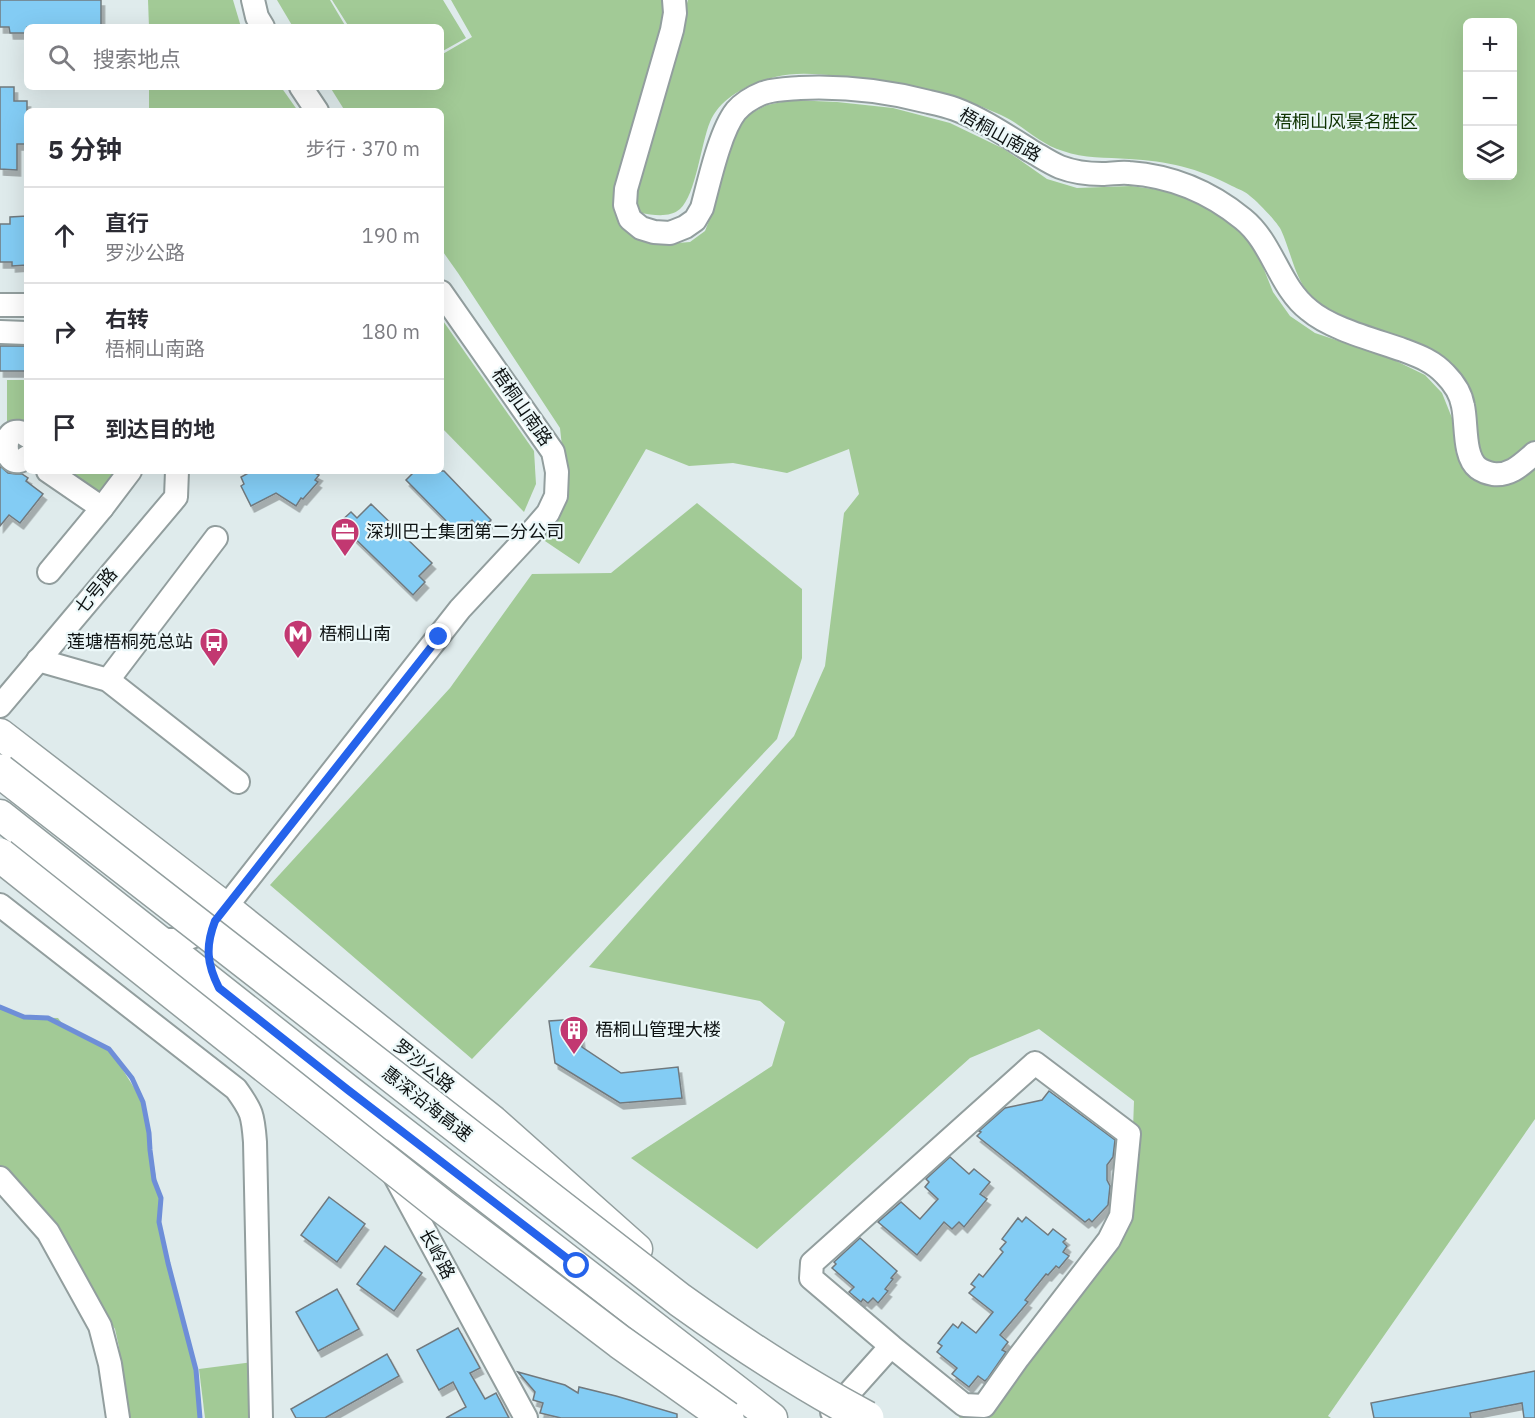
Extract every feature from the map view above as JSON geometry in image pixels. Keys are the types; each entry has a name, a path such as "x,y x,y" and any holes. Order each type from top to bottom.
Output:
{"highway":[{"name":"惠深沿海高速","path":"0,771 680,1300 735,1339 795,1377 867,1418"},
{"path":"0,855 452,1214 621,1342 727,1418"}],"main road":[{"name":"罗沙公路","path":"0,734 185,876 221,914 272,945 493,1121 683,1290 831,1417"},
{"path":"0,816 147,932 214,975 348,1090 772,1418"},
{"path":"147,932 150,929 171,929 186,921 191,913 193,894 185,876"},
{"path":"214,975 213,952 225,936 237,933 254,936 272,945"}],"street":[{"path":"253,0 261,24"},
{"name":"梧桐山南路","path":"674,0 675,13 672,30 626,189 625,205 630,219 641,228 670,233 696,220 702,208 727,124 745,102 762,93 818,87 862,89 909,97 955,109 994,128 1057,166 1079,172 1100,174 1126,172 1153,176 1179,182 1205,193 1227,206 1262,238 1292,292 1307,310 1328,323 1426,359 1445,373 1461,398 1470,457 1477,468 1488,473 1502,474 1515,470 1535,453"},
{"path":"303,90 314,108"},
{"name":"梧桐山南路","path":"147,932 177,941 187,939 198,935 221,914 460,609 548,513 556,495 557,472 553,452 444,296"},
{"path":"0,305 24,305"},
{"path":"0,333 24,333"},
{"path":"11,436 2,448 6,456 19,461 24,458"},
{"path":"52,474 102,508"},
{"path":"49,572 128,474"},
{"name":"七号路","path":"0,706 176,497 177,474"},
{"path":"108,680 216,538"},
{"path":"38,660 108,680 237,782"},
{"path":"0,905 236,1089 248,1106 253,1118 255,1142 261,1418"},
{"name":"梧桐山南路","path":"214,975 208,944 221,914"},
{"path":"1035,1063 1129,1134 1121,1216 1108,1240 984,1406 964,1405 891,1346 811,1278 812,1263 1035,1063"},
{"name":"长岭路","path":"348,1090 526,1418"},
{"path":"0,1178 48,1232 100,1326 110,1364 118,1418"},
{"path":"831,1417 891,1346"}],"green space":[{"path":"148,0 233,0 240,24 149,24"},
{"path":"277,0 330,0 344,24 291,24"},
{"path":"332,0 443,0 466,38 444,50 444,24 347,24"},
{"path":"451,0 664,0 665,18 617,203 665,244 690,242 705,231 714,208 732,132 746,116 767,105 792,100 893,108 950,123 1004,149 1047,179 1077,188 1131,186 1167,191 1201,202 1234,223 1255,247 1273,292 1290,316 1315,333 1390,358 1425,375 1442,393 1452,418 1456,454 1471,475 1535,464 1535,1119 1328,1416 1331,1418 959,1418 1130,1211 1134,1101 1039,1029 970,1058 757,1249 631,1158 772,1066 785,1022 760,1001 589,967 794,736 825,666 844,513 859,494 849,449 787,473 733,463 689,466 646,449 579,564 542,539 536,518 563,456 560,428 444,253 444,108 343,108 332,90 444,90 444,53 472,37"},
{"name":"梧桐山风景名胜区","path":"688,0 1535,0 1535,441 1510,464 1498,466 1484,462 1474,449 1470,398 1327,308 1309,294 1300,281 1279,226 1244,191 1207,174 1182,166 1071,154 1046,144 1001,115 941,93 858,78 806,74 790,74 756,83 737,92 715,113 707,131 690,192 680,209 666,215 656,215 641,213 633,204 634,180"},
{"path":"149,90 283,90 296,108 149,108"},
{"path":"444,322 534,451 536,484 524,512 444,430"},
{"path":"7,380 24,380 24,428 7,426"},
{"path":"65,474 119,474 104,498"},
{"path":"697,503 802,589 802,658 777,739 472,1059 270,885 450,688 532,574 611,573"},
{"path":"0,1007 24,1017 58,1018 64,1026 111,1051 143,1102 160,1201 161,1227 196,1370 200,1418 126,1418 115,1329 95,1300 74,1253 0,1166"},
{"path":"253,1362 249,1418 205,1418 199,1369"}],"building":[{"path":"0,0 101,0 101,24 24,24 24,33 10,33 9,27 0,27"},
{"path":"0,87 14,87 14,101 27,101 27,108 24,108 24,144 17,144 17,170 0,169"},
{"path":"24,216 24,265 12,266 12,262 0,262 0,224 10,224 10,217"},
{"path":"0,346 24,346 24,371 0,371"},
{"path":"0,466 8,473 22,474 28,478 26,481 43,494 20,523 9,515 0,526"},
{"path":"444,471 491,520 481,530 472,520 458,533 406,480 412,474 444,474"},
{"path":"246,474 319,475 315,480 318,482 296,506 276,493 251,506 241,486 244,484 241,477"},
{"path":"371,504 432,563 419,576 425,582 413,595 339,523 351,512 357,518"},
{"name":"梧桐山管理大楼","path":"578,1019 582,1047 621,1073 678,1067 682,1098 620,1103 555,1063 549,1021"},
{"path":"1049,1091 1115,1140 1113,1157 1107,1165 1107,1180 1110,1186 1108,1205 1092,1222 1089,1219 1085,1222 977,1136 981,1132 979,1131 1005,1108 1042,1100"},
{"path":"950,1157 969,1174 974,1169 990,1182 980,1194 987,1199 964,1227 959,1222 952,1229 944,1222 917,1255 878,1222 901,1202 920,1219 938,1199 925,1187 929,1182 926,1179"},
{"path":"329,1197 365,1224 337,1262 301,1235"},
{"path":"1026,1217 1048,1235 1053,1229 1066,1239 1063,1242 1067,1246 1063,1252 1069,1256 1059,1268 1056,1266 1048,1275 1046,1274 1025,1300 1028,1302 1000,1335 1008,1342 1002,1350 1006,1352 988,1378 985,1381 978,1376 969,1387 952,1374 957,1368 937,1352 942,1346 938,1343 953,1324 958,1328 962,1322 976,1333 993,1312 969,1293 975,1287 971,1284 979,1274 983,1277 1003,1252 1000,1249 1006,1242 1002,1239 1018,1218 1022,1222"},
{"path":"860,1238 897,1271 885,1289 888,1291 878,1303 873,1298 868,1303 863,1299 861,1302 849,1292 854,1287 832,1268 836,1264 834,1262"},
{"path":"385,1246 422,1273 394,1311 357,1284"},
{"path":"337,1289 359,1329 318,1351 296,1312"},
{"path":"458,1328 480,1368 470,1373 485,1399 496,1393 509,1418 446,1418 466,1407 453,1382 439,1390 417,1350"},
{"path":"387,1354 399,1376 325,1418 296,1418 291,1409"},
{"path":"1535,1371 1535,1418 1524,1418 1522,1403 1470,1413 1471,1418 1374,1418 1371,1403"},
{"path":"518,1372 565,1385 578,1393 579,1387 616,1396 677,1414 677,1418 561,1418 540,1413 543,1403 533,1400 535,1392"}],"waterway":[{"path":"0,1007 24,1017 48,1018 109,1049 132,1078 143,1102 154,1180 161,1198 159,1222 196,1370 200,1418"}],"place":[{"name":"深圳巴士集团第二分公司","path":"345,558"},
{"name":"梧桐山南","path":"298,660"},
{"name":"莲塘梧桐苑总站","path":"214,668"},
{"name":"梧桐山管理大楼","path":"574,1056"}],"route":[{"path":"439,637 215,921 208,944 209,963 219,988 577,1266"}]}
